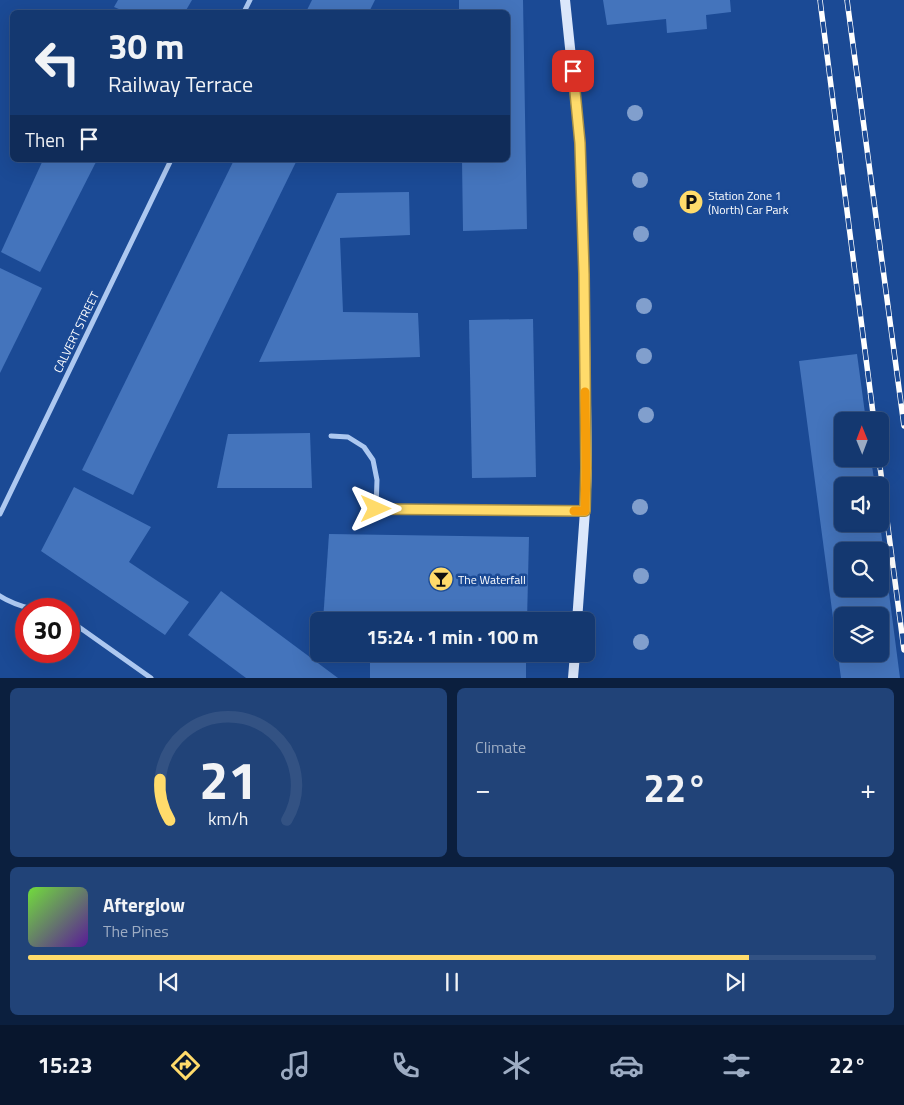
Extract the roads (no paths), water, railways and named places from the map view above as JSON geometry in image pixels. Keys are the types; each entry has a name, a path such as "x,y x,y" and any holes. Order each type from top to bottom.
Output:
{"main road":[{"path":"565,0 580,143 584,274 586,468 578,612"},
{"path":"573,678 574,662"}],"street":[{"name":"CALVERT STREET","path":"0,514 170,162"},
{"path":"331,436 348,437 364,447 373,460 377,480 376,509 585,511"},
{"path":"0,596 15,603"},
{"path":"80,628 151,678"}],"railway":[{"path":"820,0 873,412"},
{"path":"847,0 904,426"},
{"path":"880,468 904,650"}],"place":[{"name":"Station Zone 1 (North) Car Park","path":"691,202"},
{"name":"The Waterfall","path":"441,579"}]}
